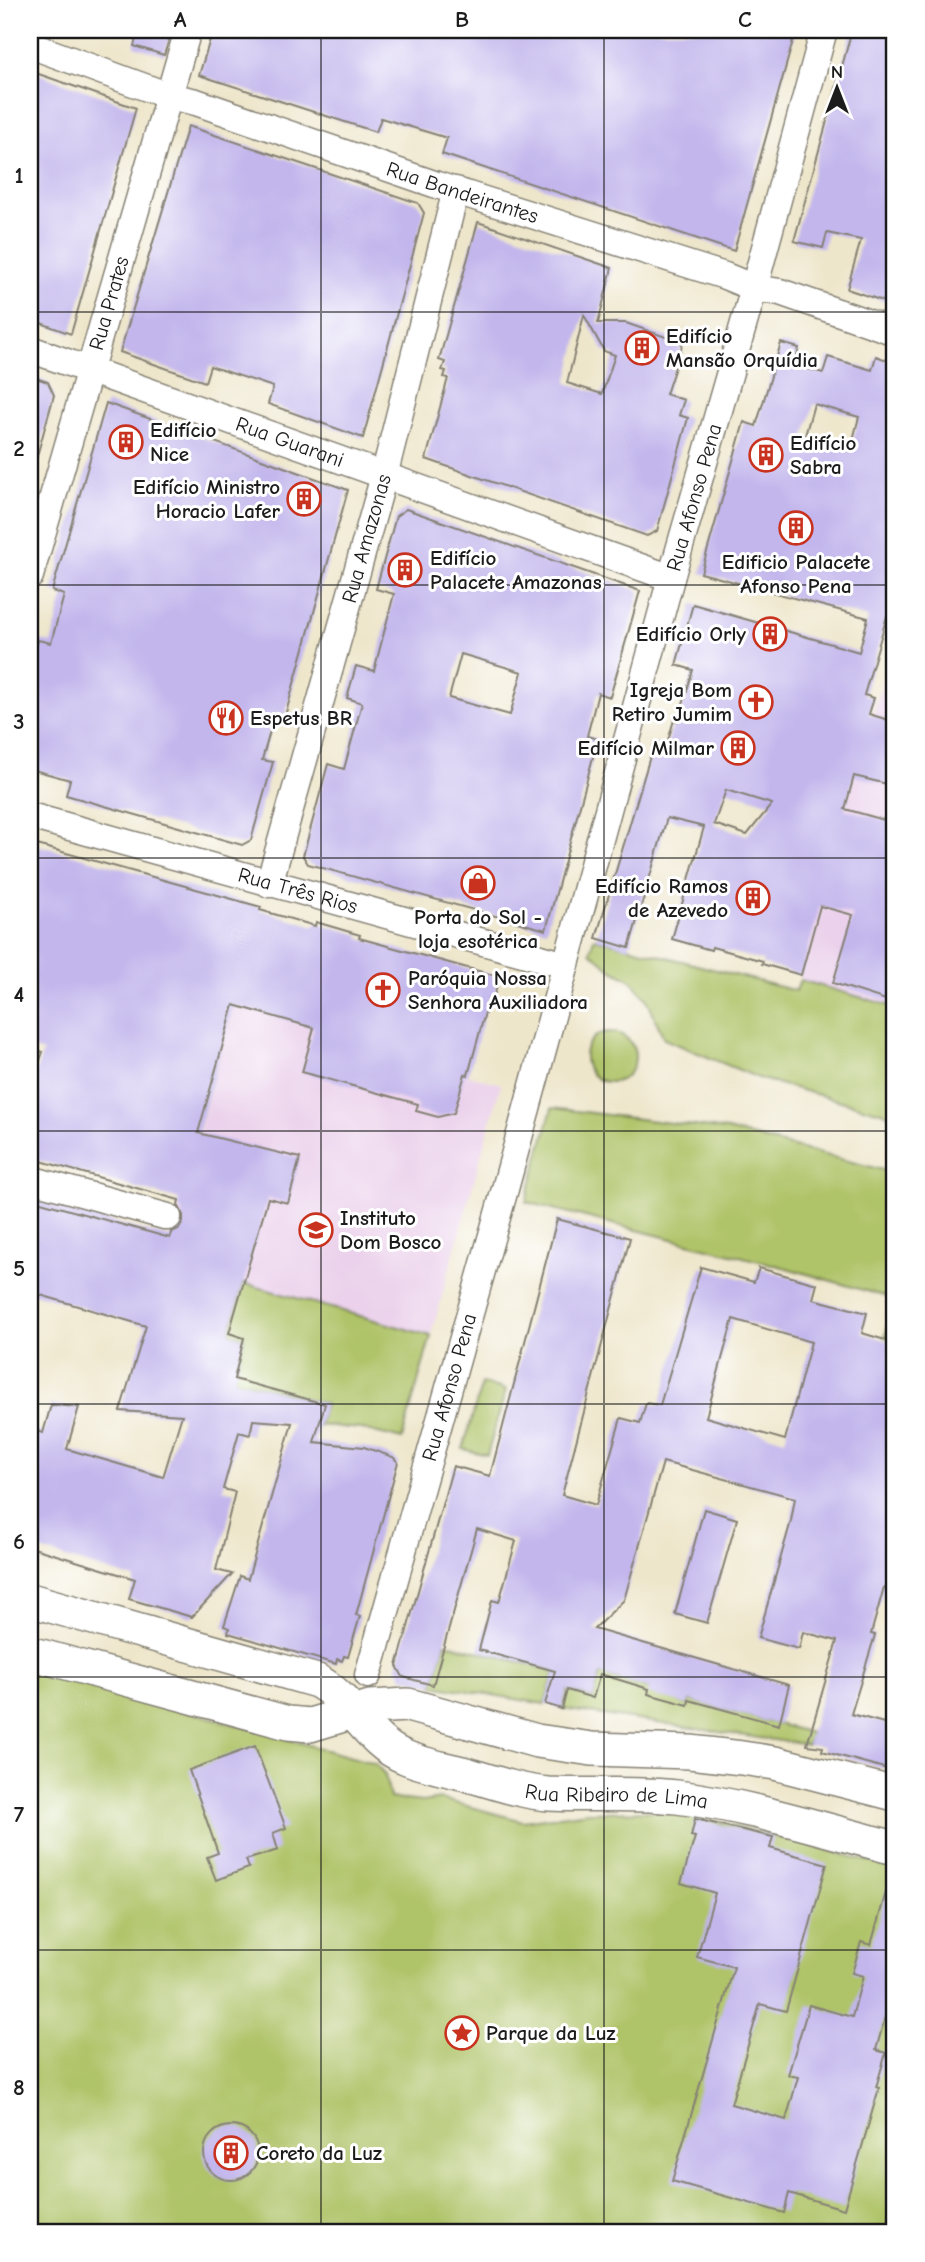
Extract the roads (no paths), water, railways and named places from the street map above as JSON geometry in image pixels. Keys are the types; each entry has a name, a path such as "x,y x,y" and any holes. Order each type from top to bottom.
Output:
{"main road":[{"name":"Rua Ribeiro de Lima","path":"30,1600 303,1676 327,1686 390,1749 404,1757 522,1790 547,1794 651,1795 706,1801 895,1848"},
{"path":"30,1653 289,1723 310,1725 379,1706 408,1705 537,1741 592,1749 690,1752 742,1758 775,1763 895,1794"}],"street":[{"name":"Rua Prates","path":"30,576 188,30"},
{"name":"Rua Afonso Pena","path":"368,1675 824,30"},
{"name":"Rua Bandeirantes","path":"30,46 169,96 196,102 456,190 754,288 780,292 895,332"},
{"name":"Rua Amazonas","path":"269,884 384,476 456,190"},
{"name":"Rua Guarani","path":"30,349 671,578"},
{"name":"Rua Três Rios","path":"30,816 566,965"},
{"path":"30,1179 168,1217"},
{"path":"327,1686 368,1675 408,1705"}],"place":[{"name":"Edifício Mansão Orquídia","path":"642,348"},
{"name":"Edifício Nice","path":"126,442"},
{"name":"Edifício Sabra","path":"766,455"},
{"name":"Edifício Ministro Horacio Lafer","path":"304,499"},
{"name":"Edificio Palacete Afonso Pena","path":"796,528"},
{"name":"Edifício Palacete Amazonas","path":"405,570"},
{"name":"Edifício Orly","path":"770,634"},
{"name":"Igreja Bom Retiro Jumim","path":"756,702"},
{"name":"Espetus BR","path":"226,718"},
{"name":"Edifício Milmar","path":"738,748"},
{"name":"Porta do Sol - loja esotérica","path":"478,883"},
{"name":"Edifício Ramos de Azevedo","path":"753,898"},
{"name":"Paróquia Nossa Senhora Auxiliadora","path":"383,990"},
{"name":"Instituto Dom Bosco","path":"316,1230"},
{"name":"Parque da Luz","path":"462,2033"},
{"name":"Coreto da Luz","path":"231,2153"}]}
